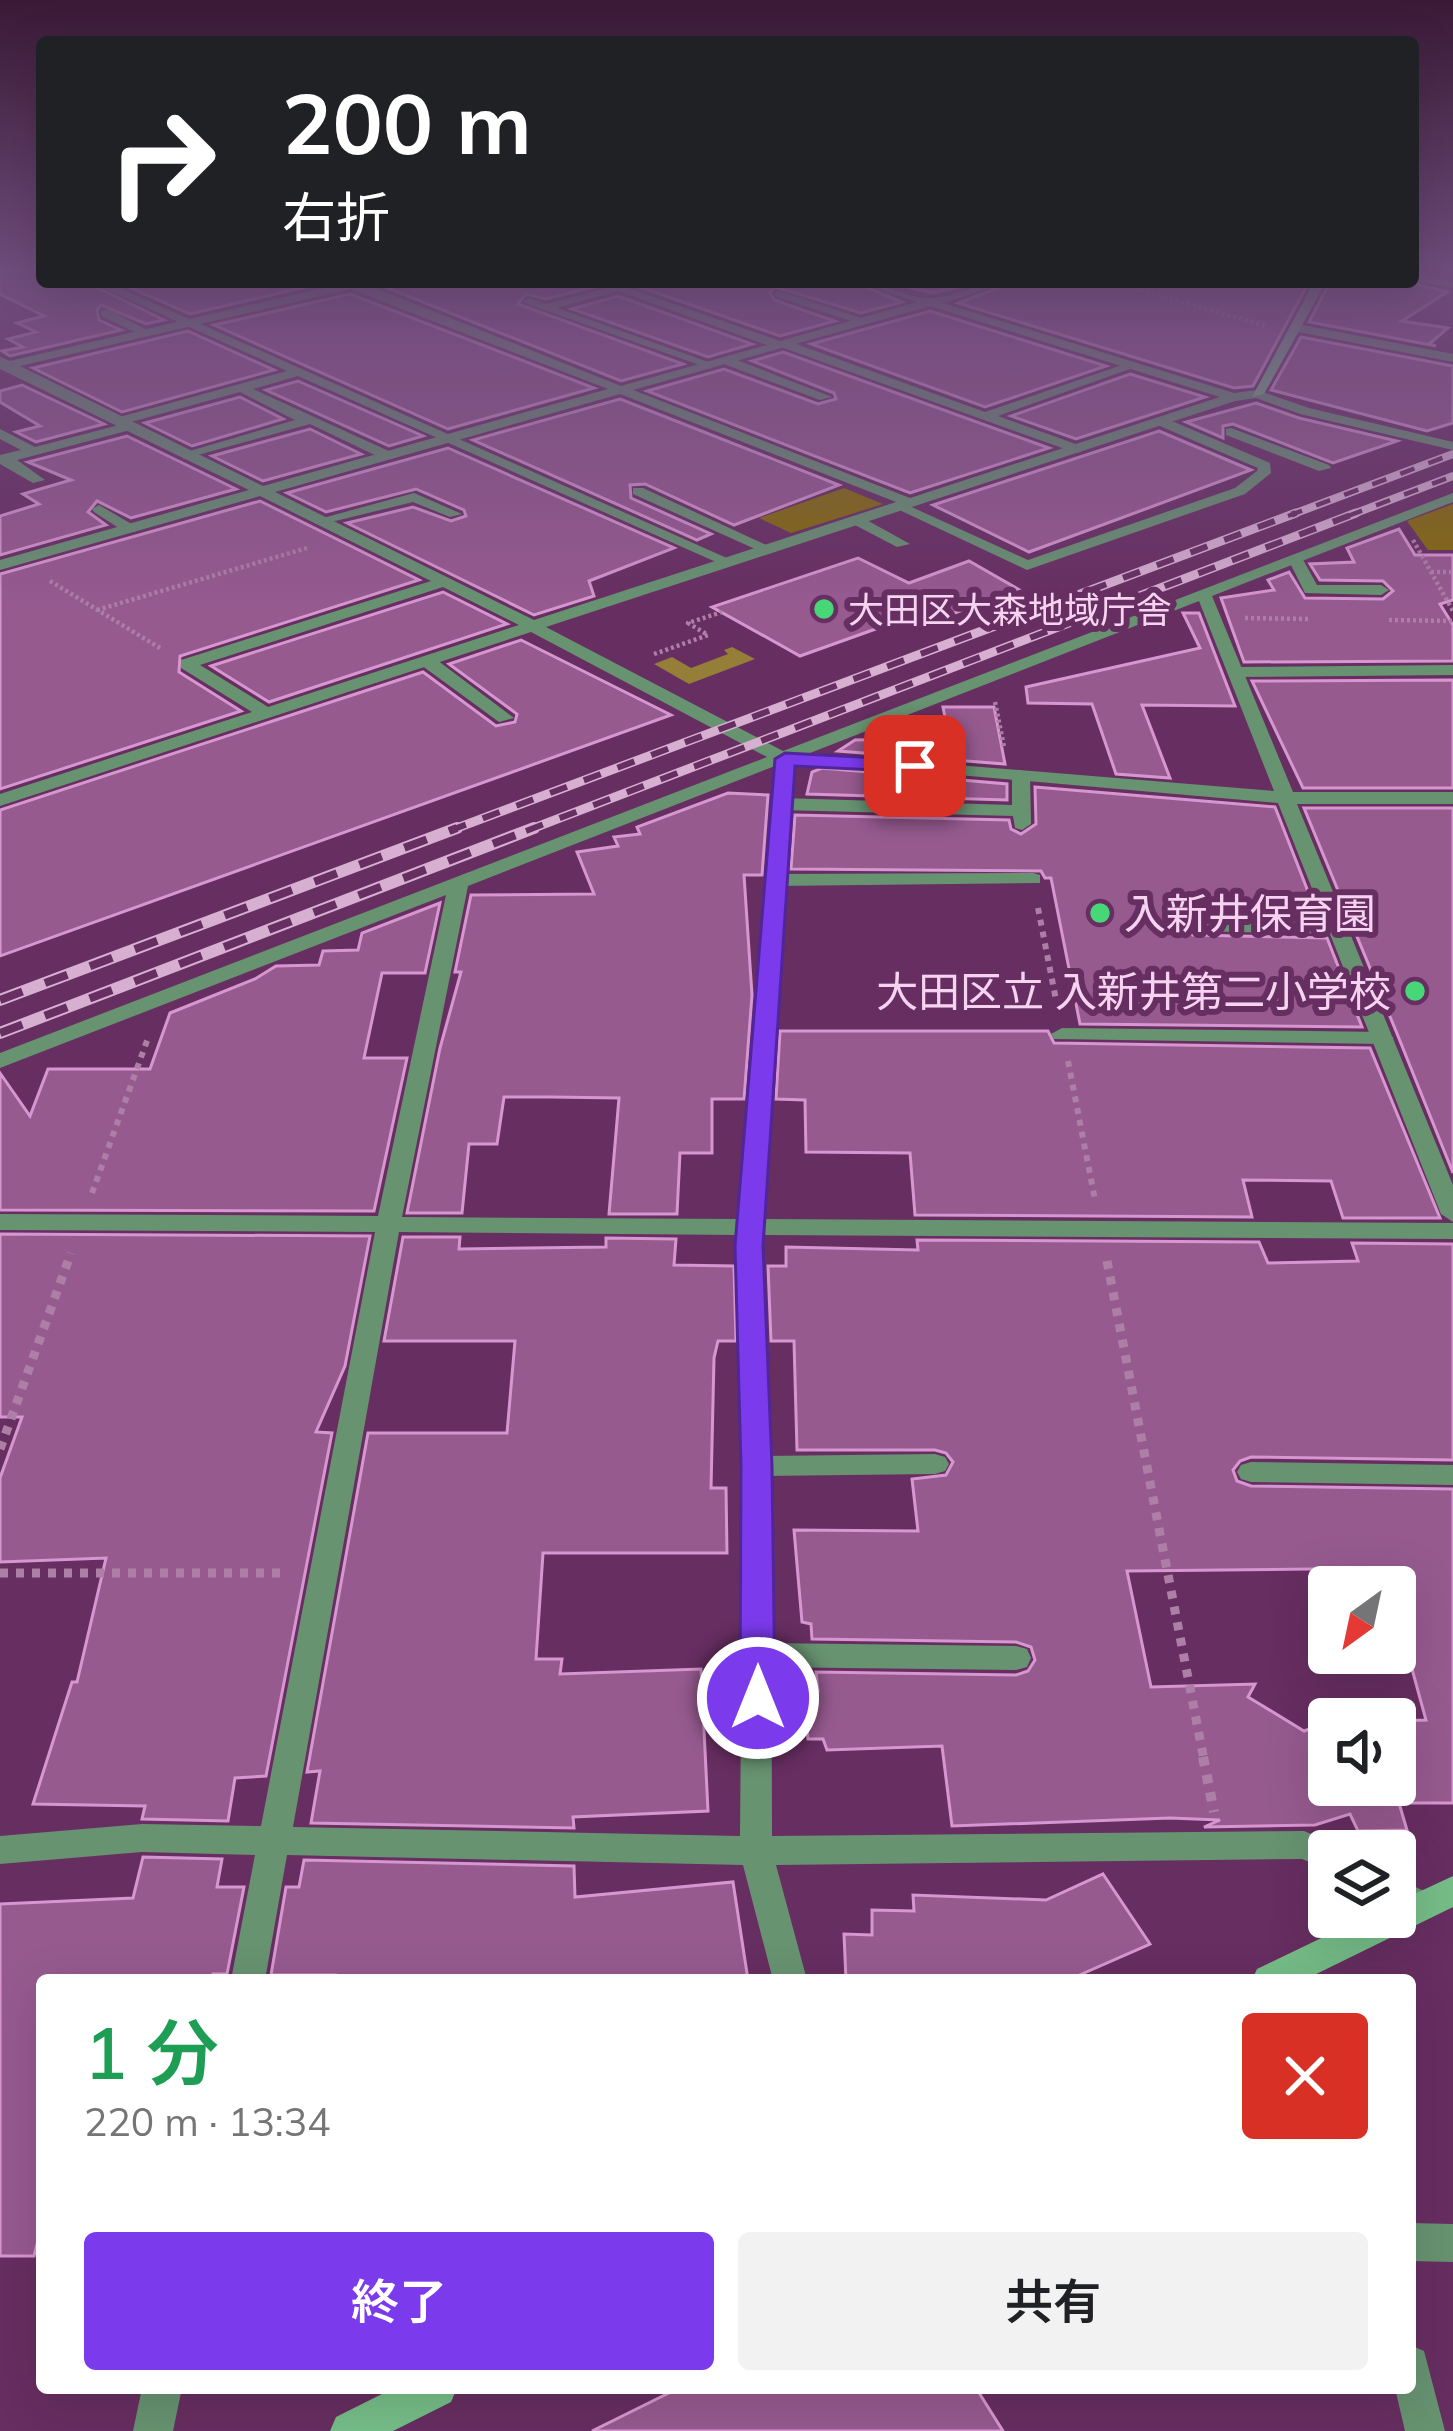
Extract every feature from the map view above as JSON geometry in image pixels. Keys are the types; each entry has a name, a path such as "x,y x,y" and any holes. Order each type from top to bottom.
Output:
{"street":[{"path":"43,383 535,627 785,759 822,758 1286,798 1453,798"},
{"path":"2,459 258,383"},
{"path":"325,383 730,563"},
{"path":"604,383 906,505 1027,565 1240,491 1264,473 1264,466 1247,455 1160,422"},
{"path":"8,562 648,383"},
{"path":"789,383 826,397"},
{"path":"892,383 1076,449"},
{"path":"986,416 1081,383"},
{"path":"1189,383 1233,397"},
{"path":"1257,394 1262,383"},
{"path":"241,388 306,420"},
{"path":"0,800 1233,397 1257,394 1453,446"},
{"path":"1184,413 1324,469"},
{"path":"188,456 306,420 322,421 388,456"},
{"path":"0,433 32,451"},
{"path":"2,459 38,480"},
{"path":"638,491 769,550"},
{"path":"319,521 414,497 455,514"},
{"path":"0,1061 1453,497"},
{"path":"99,509 130,529"},
{"path":"858,521 902,544"},
{"path":"1296,559 1311,590 1381,590"},
{"path":"187,664 444,582"},
{"path":"1204,595 1453,1214"},
{"path":"428,661 506,718"},
{"path":"187,664 268,714"},
{"path":"1235,672 1453,670"},
{"path":"785,759 749,1246 757,1466 756,1851 788,1974"},
{"path":"782,804 1023,817 1015,774"},
{"path":"776,880 1033,879"},
{"path":"249,1974 389,1223 458,885"},
{"path":"1200,927 1339,928"},
{"path":"1062,1034 1383,1038"},
{"path":"0,1222 389,1223 520,1214 752,1225 1453,1231"},
{"path":"757,1466 935,1464"},
{"path":"1251,1472 1453,1475"},
{"path":"758,1655 1016,1658"},
{"path":"0,1850 142,1838 756,1851 1308,1847"},
{"path":"1416,1898 1453,1891"},
{"path":"1279,1974 1341,1938"},
{"path":"1416,2242 1453,2243"},
{"path":"1416,2391 1425,2431"},
{"path":"153,2431 161,2394"},
{"path":"350,2431 420,2407"}],"path":[{"path":"1400,518 1453,611"},
{"path":"97,610 349,536"},
{"path":"8,562 187,664"},
{"path":"1431,572 1453,572"},
{"path":"650,656 708,635 688,623 722,612"},
{"path":"991,677 1015,774"},
{"path":"1033,879 1220,1846"},
{"path":"0,1573 326,1574"}],"shaded area":[{"path":"844,488 883,504 791,533 759,518"},
{"path":"1453,504 1453,550 1428,550 1407,521"},
{"path":"732,647 755,659 689,684 654,664 672,657 691,668 728,654 724,650"}],"building":[{"path":"64,383 225,383 122,412"},
{"path":"304,383 423,436 389,446 266,390"},
{"path":"346,383 582,383 594,388 448,429"},
{"path":"673,383 763,383 818,404 836,399 834,393 810,383 870,383 1049,448 910,493 647,391"},
{"path":"920,383 1055,383 985,407"},
{"path":"1103,383 1161,383 1205,397 1076,439 1011,416"},
{"path":"1219,383 1254,383 1253,386"},
{"path":"1275,383 1453,383 1453,423 1427,431 1271,390"},
{"path":"22,385 104,424 36,442 16,432 40,426 0,402 0,391"},
{"path":"240,397 283,419 192,446 145,423"},
{"path":"620,399 839,485 734,525 645,484 630,485 631,498 711,534 697,540 473,440"},
{"path":"1256,403 1397,441 1333,463 1233,424 1223,426 1223,438 1186,422"},
{"path":"310,429 361,454 263,481 212,456"},
{"path":"1159,431 1251,470 1029,552 933,505"},
{"path":"127,436 236,489 131,518 97,501 88,512 106,525 0,555 0,516 39,504 23,494 71,480 28,462"},
{"path":"448,448 674,548 589,581 594,596 534,615 347,523 413,507 451,521 466,516 464,510 416,489 326,512 287,493"},
{"path":"260,501 419,580 180,656 179,672 241,711 0,789 0,574"},
{"path":"1399,529 1415,555 1453,555 1453,600 1440,604 1453,625 1453,661 1244,662 1221,598 1274,590 1268,580 1289,572 1305,598 1383,599 1393,591 1383,581 1320,580 1310,564 1354,562 1347,548"},
{"name":"大田区大森地域庁舎","path":"858,558 909,583 969,561 1018,589 939,619 926,611 800,656 712,607"},
{"path":"443,592 507,624 269,702 211,666"},
{"path":"1183,613 1199,613 1235,706 1142,705 1170,778 1116,774 1092,704 1028,703 1026,687 1200,648"},
{"path":"521,640 671,715 0,956 0,810 423,672 496,726 515,722 517,714 449,664"},
{"path":"1453,680 1453,788 1303,788 1252,681"},
{"path":"943,707 994,707 1005,764 838,751 855,740 949,738"},
{"path":"822,768 1007,784 1007,800 807,794 812,772"},
{"path":"1035,787 1275,807 1318,917 1200,916 1189,920 1189,931 1193,935 1327,938 1362,1027 1080,1024 1051,878 1041,871 791,869 795,815 1009,820 1011,829 1021,834 1036,824"},
{"path":"728,793 768,795 762,875 744,875 752,995 744,1099 712,1099 712,1153 680,1153 677,1214 609,1214 619,1098 551,1097 504,1097 497,1144 469,1144 462,1213 407,1213 440,1048 461,972 455,972 471,895 594,894 577,852 618,846 614,837 640,834 637,827"},
{"name":"大田区立 入新井第二小学校","path":"1304,808 1453,808 1453,1173 1398,1036"},
{"path":"440,903 425,973 382,973 364,1058 407,1058 374,1211 0,1210 0,1073 30,1116 48,1069 150,1069 170,1013 276,966 319,965 323,951 358,950 362,933"},
{"path":"780,1031 1048,1031 1054,1043 1370,1048 1440,1218 1343,1218 1331,1181 1243,1180 1252,1217 915,1215 910,1153 806,1152 805,1100 776,1099"},
{"path":"0,1234 370,1236 345,1366 316,1432 332,1433 266,1776 235,1778 228,1821 142,1819 145,1806 33,1804 72,1682 77,1682 106,1558 0,1562 0,1478 22,1417 0,1417"},
{"path":"403,1237 460,1237 459,1249 606,1247 606,1238 676,1239 674,1265 734,1266 736,1341 718,1341 714,1358 711,1488 726,1488 727,1553 543,1553 536,1659 562,1659 560,1674 701,1669 708,1811 573,1817 574,1828 311,1823 320,1771 307,1772 368,1433 507,1433 515,1341 384,1341"},
{"path":"917,1240 1259,1242 1268,1263 1358,1261 1352,1243 1453,1244 1453,1460 1251,1457 1233,1470 1237,1481 1251,1486 1453,1489 1453,1803 1416,1803 1416,1720 1426,1720 1413,1674 1416,1566 1127,1571 1151,1687 1255,1684 1248,1697 1308,1730 1308,1806 1400,1806 1407,1830 1358,1830 1350,1814 1315,1825 1204,1827 1220,1820 1170,1818 952,1826 942,1746 827,1750 823,1739 808,1739 802,1691 818,1691 816,1672 1016,1675 1028,1671 1035,1660 1031,1647 1016,1642 812,1639 811,1624 802,1622 794,1530 918,1531 912,1479 946,1475 953,1462 946,1453 935,1450 797,1450 794,1341 771,1341 768,1266 786,1266 786,1247 918,1250"},
{"path":"143,1857 222,1859 217,1887 244,1887 227,1974 36,1974 36,2248 34,2256 0,2256 0,1904 133,1898"},
{"path":"304,1860 574,1866 575,1897 733,1882 747,1974 271,1974 286,1887 299,1887"},
{"path":"1103,1874 1150,1944 1082,1974 846,1974 844,1934 872,1935 872,1910 914,1911 913,1895 1046,1900"},
{"path":"667,2394 980,2394 1003,2431 592,2431"}],"railway":[{"path":"1288,516 1453,454"},
{"path":"1348,516 1453,476"},
{"path":"449,831 1296,513"},
{"path":"526,831 1356,513"},
{"path":"0,1000 457,828"},
{"path":"0,1033 534,828"}],"place":[{"name":"大田区大森地域庁舎","path":"824,609"},
{"name":"入新井保育園","path":"1100,913"},
{"name":"大田区立 入新井第二小学校","path":"1415,991"}],"route":[{"path":"758,1698 757,1466 749,1246 785,759 915,766"}]}
